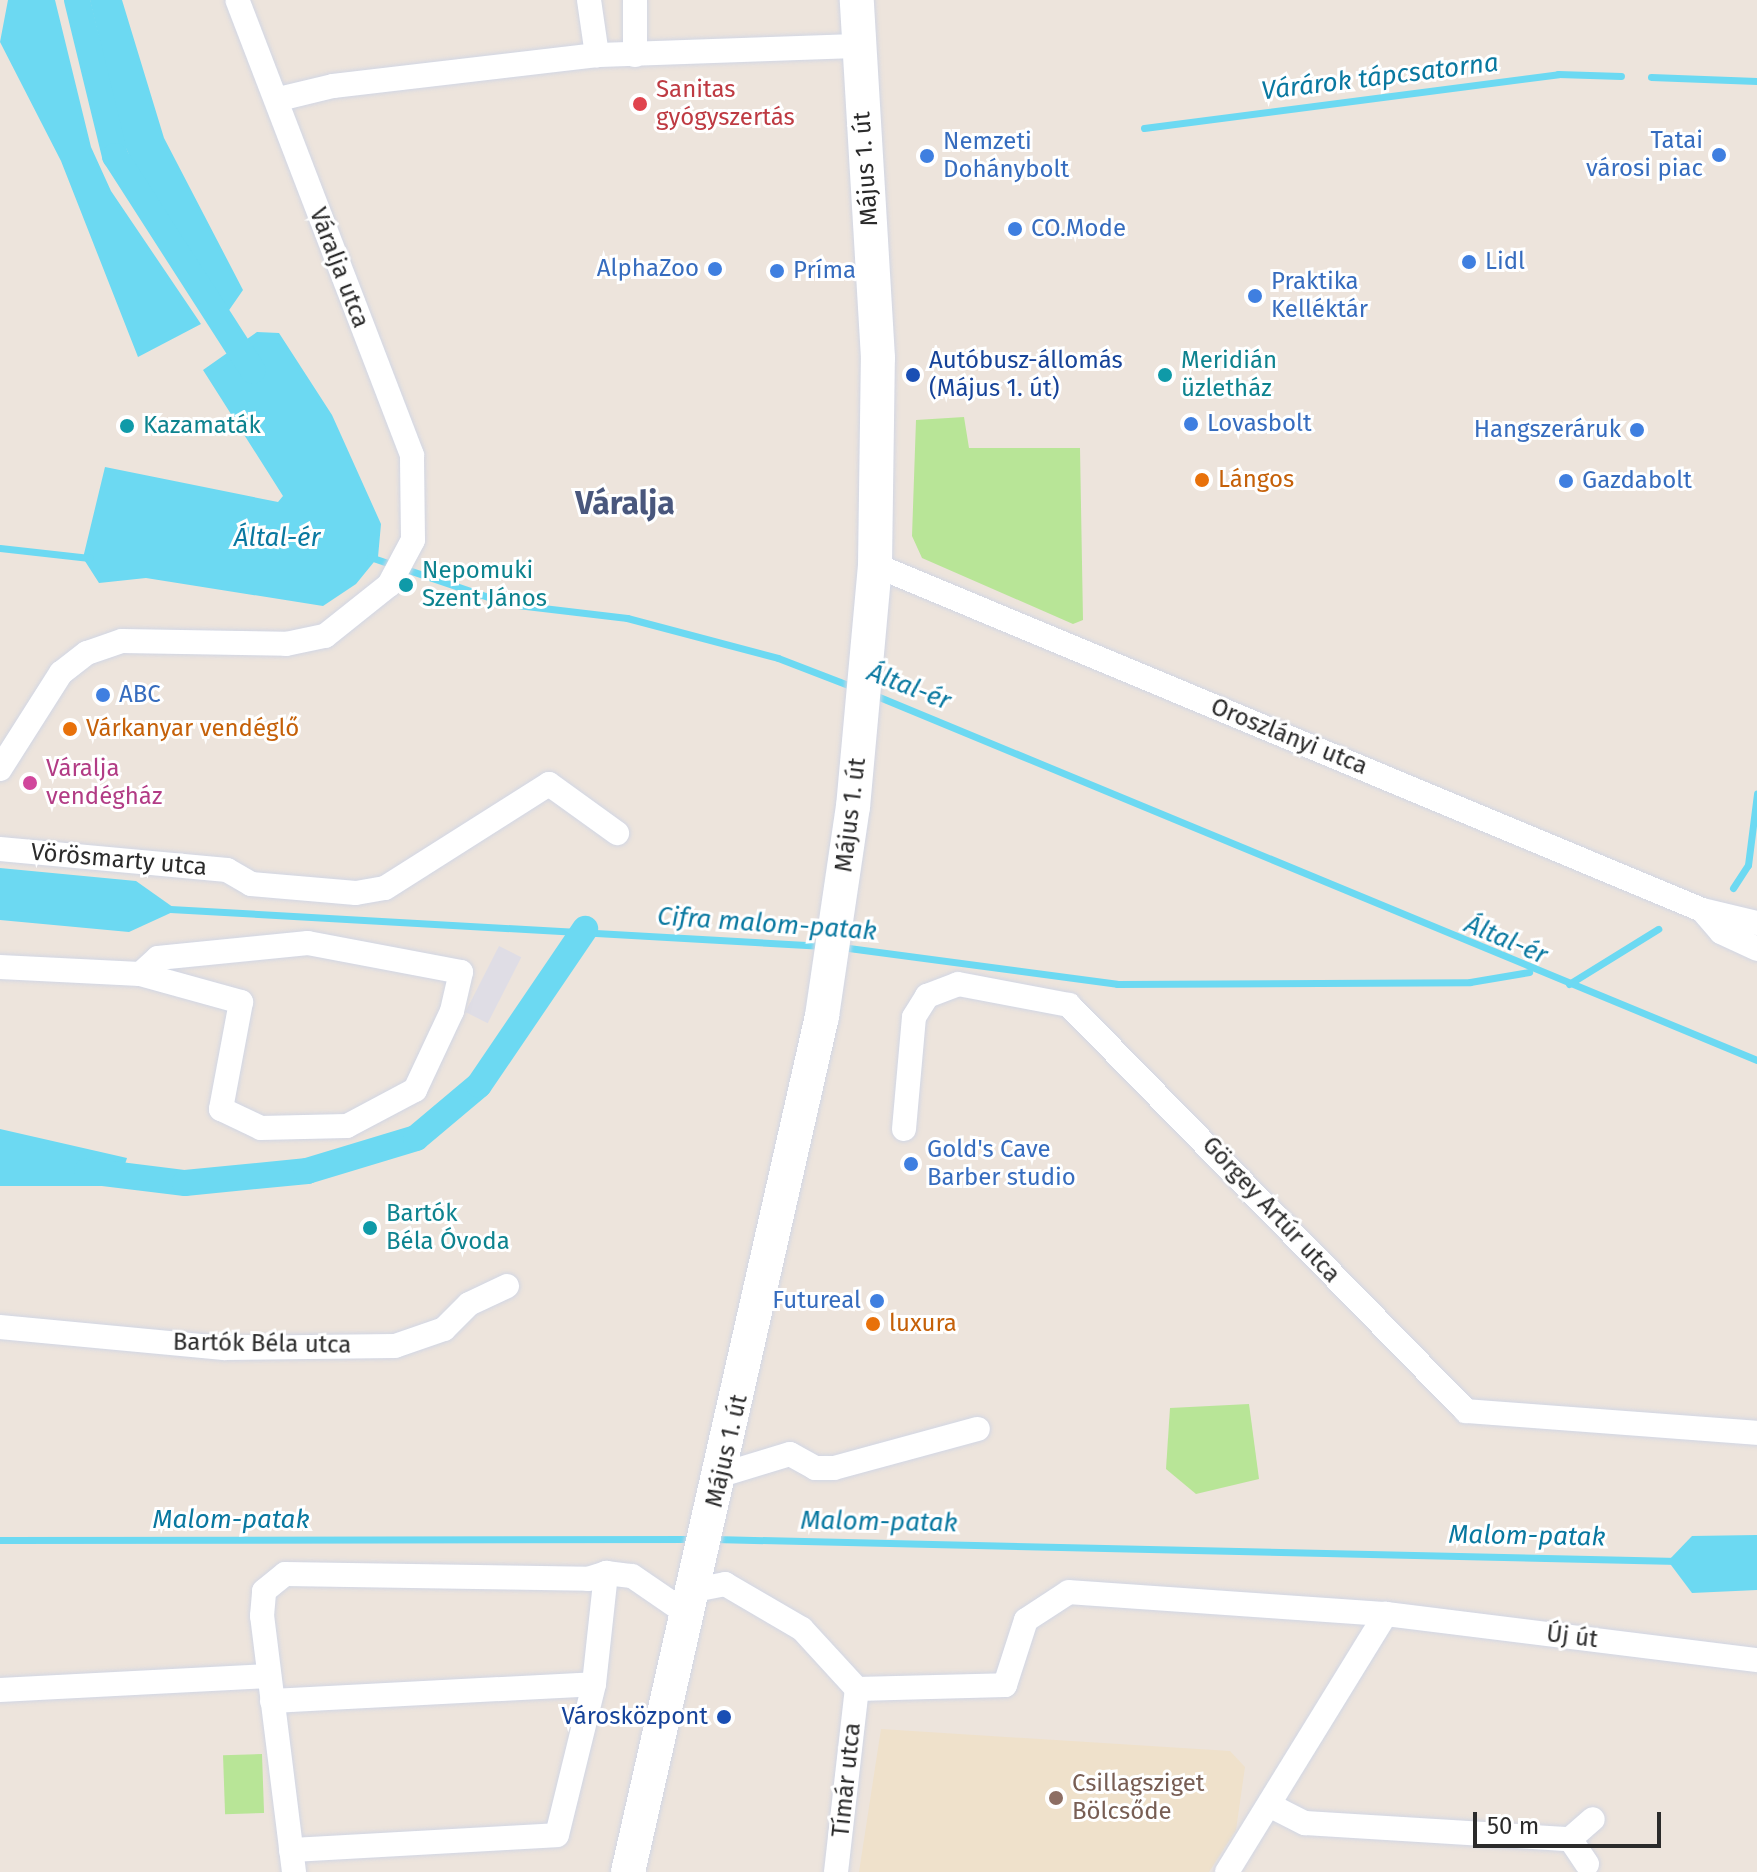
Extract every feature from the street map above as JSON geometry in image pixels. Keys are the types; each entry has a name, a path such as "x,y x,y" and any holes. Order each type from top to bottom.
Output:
{"main road":[{"name":"Május 1. út","path":"628,1872 721,1475 828,976 862,722 875,565 878,358 857,0"}],"street":[{"name":"Váralja utca","path":"0,769 45,694 87,653 146,639 286,644 325,636 389,585 413,540 412,455 279,99 237,0"},
{"path":"589,0 597,55"},
{"path":"635,0 635,55"},
{"path":"279,99 333,86 597,55 858,46"},
{"name":"Oroszlányi utca","path":"875,565 1702,910 1757,923"},
{"name":"Vörösmarty utca","path":"0,849 227,870 251,884 356,893 385,888 549,784 617,833"},
{"name":"Oroszlányi utca","path":"1702,910 1721,932 1757,949"},
{"path":"0,967 140,974 241,1002 221,1109 261,1128 347,1126 415,1090 452,1011 461,972 308,943 158,958 140,974"},
{"name":"Görgey Artúr utca","path":"904,1129 914,1017 927,996 958,984 1069,1005 1466,1411 1757,1433"},
{"name":"Bartók Béla utca","path":"0,1327 224,1348 395,1346 444,1329 469,1304 507,1286"},
{"path":"721,1475 790,1454 815,1468 834,1468 978,1429"},
{"path":"606,1573 594,1684 557,1835 292,1861 269,1676 264,1591 285,1574 588,1579 606,1573 632,1576 692,1602 725,1584 802,1629 857,1689"},
{"name":"Új út","path":"857,1689 1005,1685 1026,1620 1069,1592 1386,1614 1757,1660"},
{"path":"1227,1872 1271,1806 1386,1614"},
{"path":"0,1690 269,1676"},
{"path":"272,1701 594,1684"},
{"name":"Tímár utca","path":"836,1872 857,1689"},
{"path":"1271,1806 1305,1823 1570,1839 1593,1819"},
{"path":"1570,1839 1587,1864"}],"shaded area":[{"path":"499,946 521,957 488,1023 465,1012"},
{"name":"Csillagsziget Bölcsőde","path":"881,1729 1230,1751 1245,1767 1236,1830 1209,1872 859,1872"}],"green space":[{"path":"964,417 969,448 1080,448 1083,620 1073,624 922,558 912,536 916,420"},
{"path":"1249,1404 1259,1479 1196,1494 1166,1469 1170,1408"},
{"path":"262,1754 264,1813 225,1814 223,1755"}],"water":[{"path":"8,0 55,0 91,147 111,191 201,324 138,357 61,161 0,42"},
{"path":"90,0 122,0 164,138 243,290 225,316 151,202 124,144"},
{"path":"257,332 279,333 332,415 381,524 378,557 356,584 323,606 146,578 99,583 83,558 105,467 278,502 283,496 203,370"},
{"path":"0,868 136,881 177,910 129,932 0,920"},
{"path":"0,1129 127,1158 118,1186 0,1186"},
{"path":"1757,1535 1757,1590 1692,1593 1668,1561 1692,1536"}],"waterway":[{"path":"77,0 115,156 253,371"},
{"name":"Várárok tápcsatorna","path":"1144,128 1558,74 1621,76"},
{"name":"Várárok tápcsatorna","path":"1651,77 1757,81"},
{"name":"Által-ér","path":"0,548 89,558"},
{"name":"Által-ér","path":"370,557 509,604 627,618 778,658 853,687"},
{"name":"Által-ér","path":"872,694 1757,1060"},
{"path":"1733,888 1748,865 1757,794"},
{"name":"Cifra malom-patak","path":"170,909 824,946"},
{"path":"87,1171 185,1183 307,1171 416,1138 479,1085 585,929"},
{"path":"1569,984 1658,929"},
{"name":"Cifra malom-patak","path":"841,947 1117,984 1470,982 1529,972"},
{"name":"Malom-patak","path":"0,1540 694,1539"},
{"name":"Malom-patak","path":"714,1539 1678,1561"}],"place":[{"name":"Sanitas gyógyszertás","path":"640,104"},
{"name":"Tatai városi piac","path":"1719,155"},
{"name":"Nemzeti Dohánybolt","path":"927,156"},
{"name":"CO.Mode","path":"1015,229"},
{"name":"Lidl","path":"1469,262"},
{"name":"AlphaZoo","path":"715,269"},
{"name":"Príma","path":"777,271"},
{"name":"Praktika Kelléktár","path":"1255,296"},
{"name":"Autóbusz-állomás (Május 1. út)","path":"913,375"},
{"name":"Meridián üzletház","path":"1165,375"},
{"name":"Lovasbolt","path":"1191,424"},
{"name":"Kazamaták","path":"127,426"},
{"name":"Hangszeráruk","path":"1637,430"},
{"name":"Lángos","path":"1202,480"},
{"name":"Gazdabolt","path":"1566,481"},
{"name":"Nepomuki Szent János","path":"406,585"},
{"name":"ABC","path":"103,695"},
{"name":"Várkanyar vendéglő","path":"70,729"},
{"name":"Váralja vendégház","path":"30,783"},
{"name":"Gold's Cave Barber studio","path":"911,1164"},
{"name":"Bartók Béla Óvoda","path":"370,1228"},
{"name":"Futureal","path":"877,1301"},
{"name":"luxura","path":"873,1324"},
{"name":"Városközpont","path":"724,1717"},
{"name":"Csillagsziget Bölcsőde","path":"1056,1798"}],"district":[{"name":"Váralja","path":"625,503"}]}
